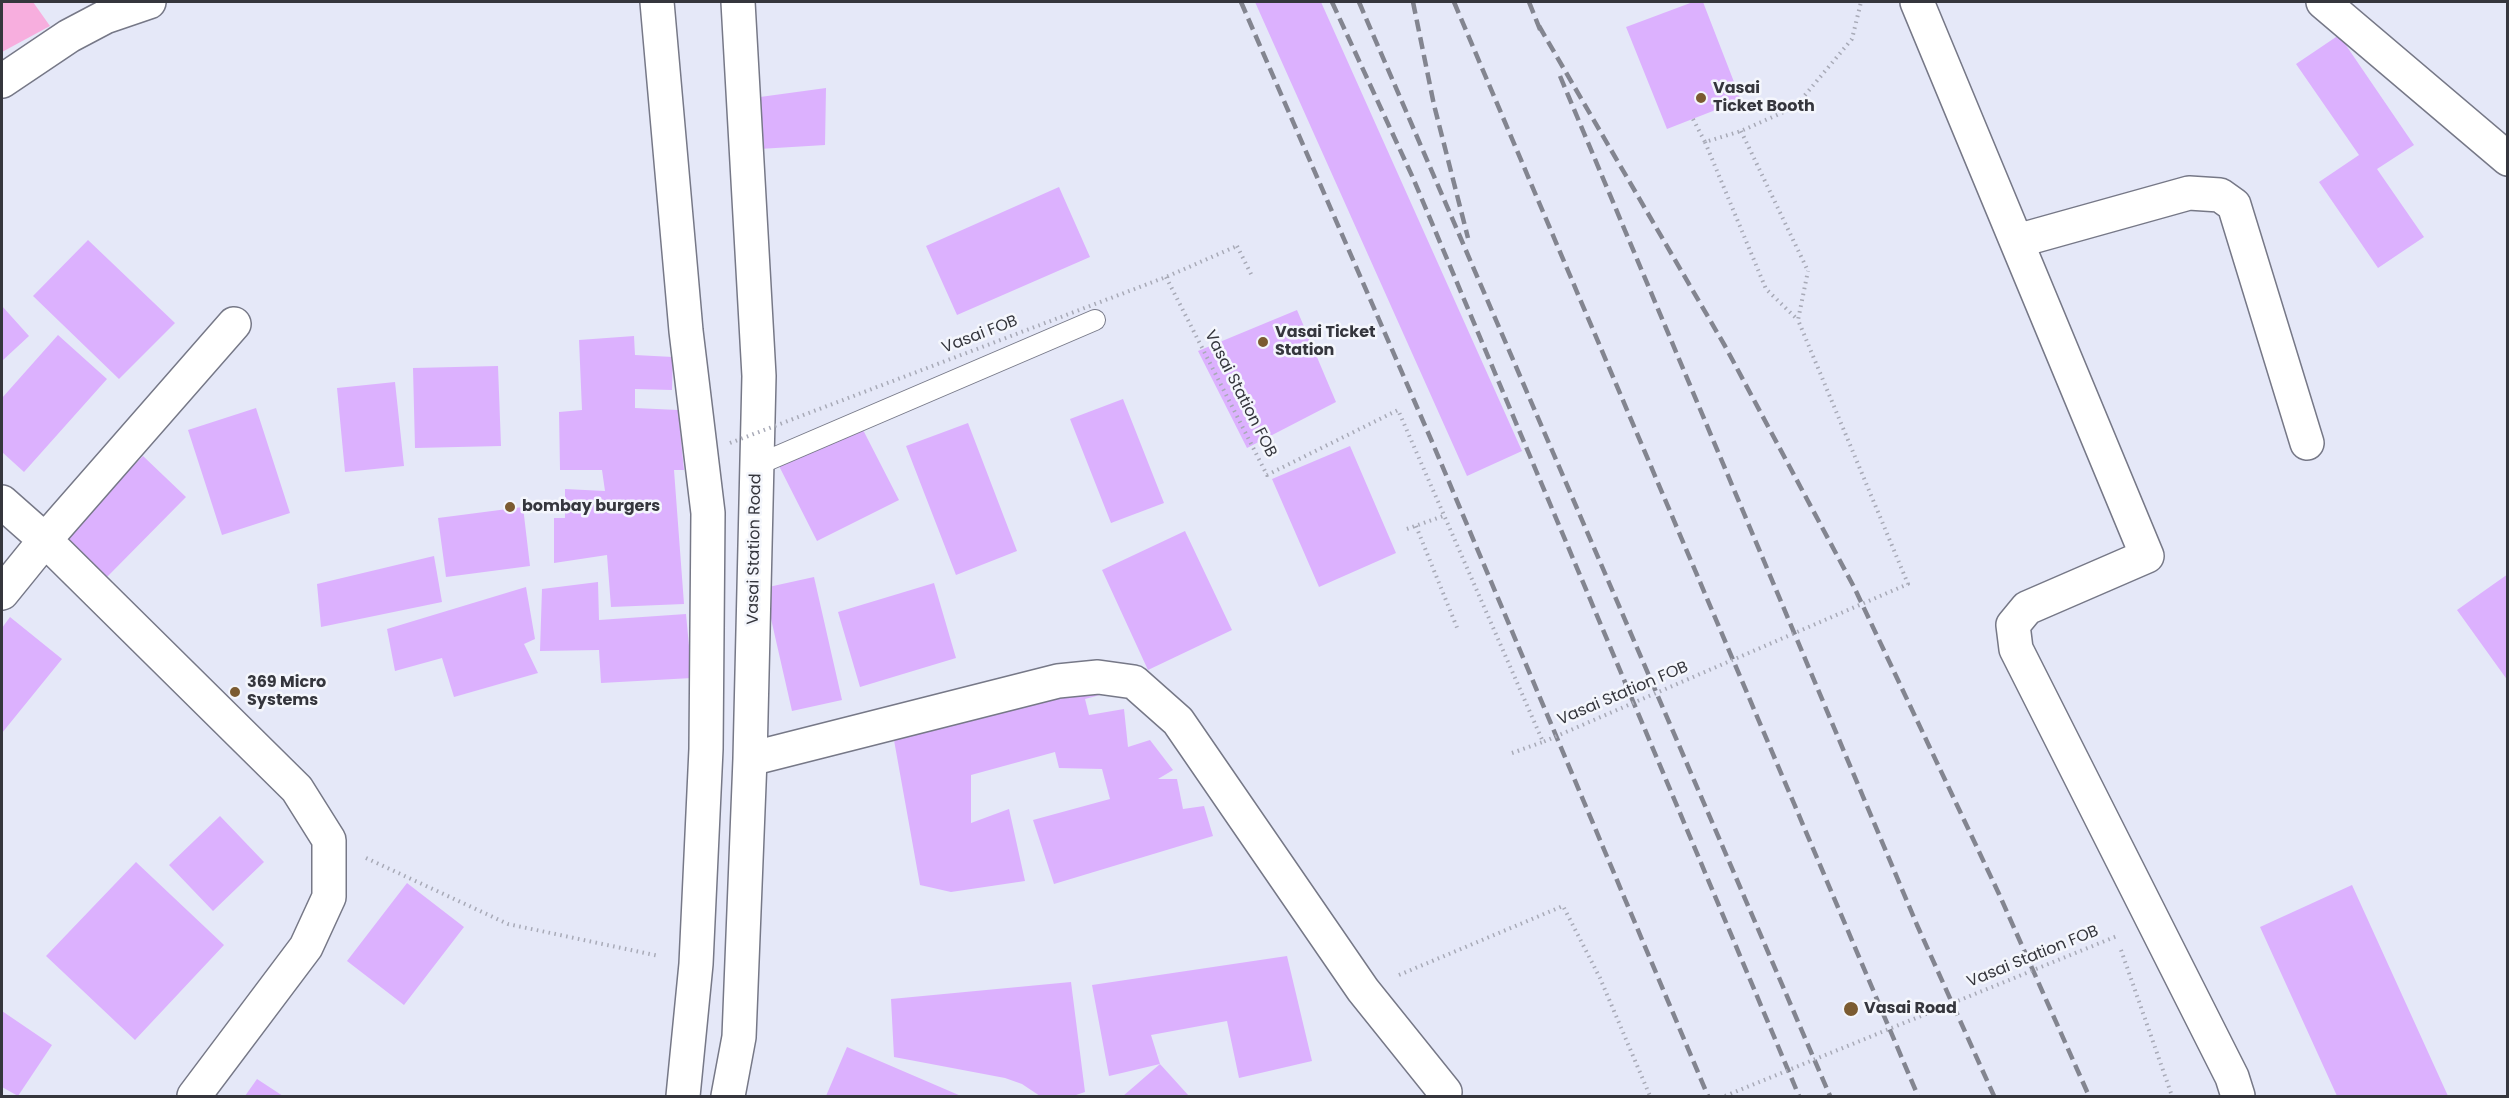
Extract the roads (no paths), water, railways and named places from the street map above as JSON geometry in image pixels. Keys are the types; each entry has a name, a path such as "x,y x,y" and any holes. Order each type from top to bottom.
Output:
{"street":[{"path":"2,81 105,17 149,2"},
{"path":"657,2 686,331 708,513 706,749 696,964 683,1096"},
{"name":"Vasai Station Road","path":"728,1096 739,1037 750,759 759,376 738,2"},
{"path":"1917,2 2147,556 2027,608 2013,625 2016,649 2232,1077 2238,1096"},
{"path":"2323,2 2508,159"},
{"path":"2017,241 2189,193 2220,195 2234,205 2307,443"},
{"path":"2,593 45,540 234,324"},
{"path":"2,502 45,540 297,789 329,840 329,897 306,947 194,1096"},
{"path":"750,759 1058,681 1098,677 1134,682 1178,721 1363,990 1445,1092"}],"lane":[{"path":"757,465 1095,320"}],"railway":[{"path":"1241,2 1433,444 1708,1096"},
{"path":"1332,2 1413,178 1799,1096"},
{"path":"1359,2 1830,1096"},
{"path":"1413,2 1434,105 1468,238"},
{"path":"1454,2 1918,1096"},
{"path":"1529,2 1541,32"},
{"path":"1539,26 1725,346 1854,587 1999,894 2089,1096"},
{"path":"1560,76 1917,925 1994,1096"}],"place":[{"name":"Vasai Ticket Booth","path":"1701,98"},
{"name":"Vasai Ticket Station","path":"1263,342"},
{"name":"bombay burgers","path":"510,507"},
{"name":"369 Micro Systems","path":"235,692"},
{"name":"Vasai Road","path":"1851,1009"}]}
